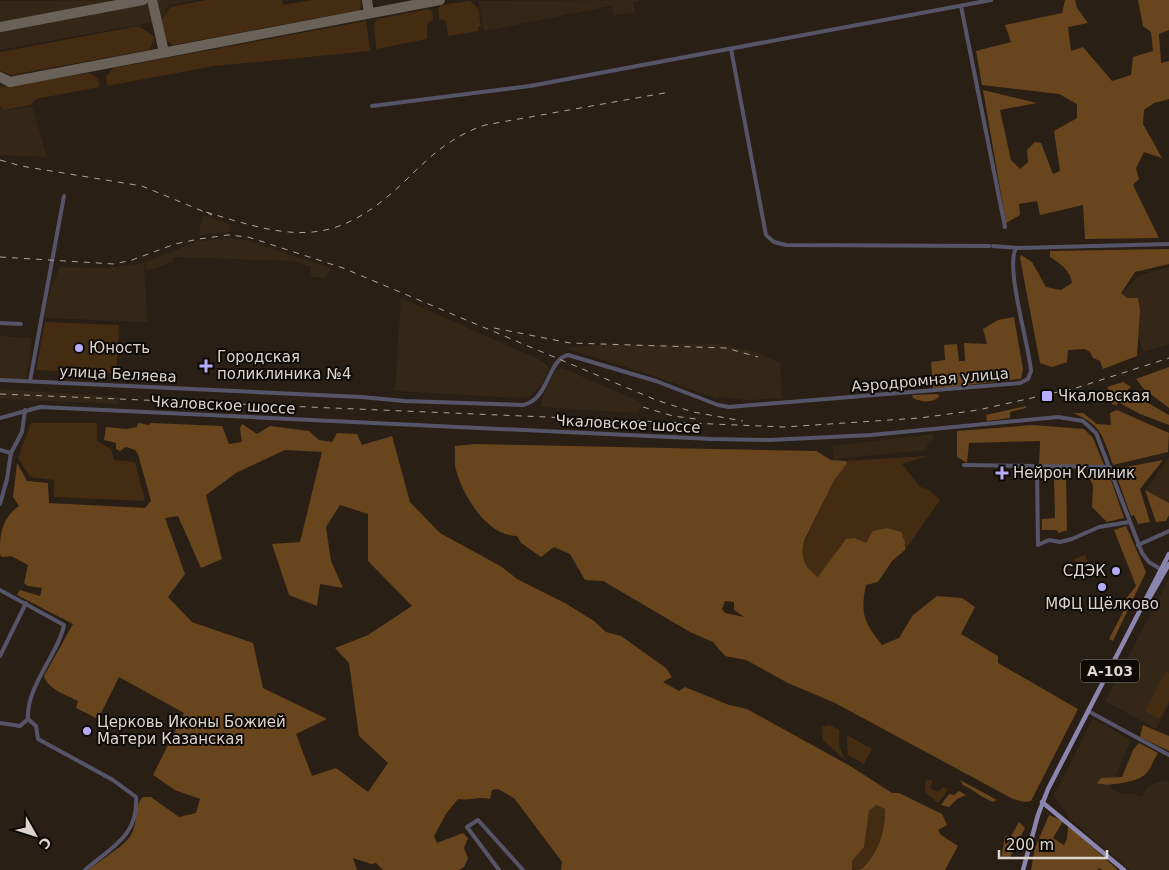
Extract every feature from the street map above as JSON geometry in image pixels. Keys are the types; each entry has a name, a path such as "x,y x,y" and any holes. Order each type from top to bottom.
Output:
{"main road":[{"name":"А-103","path":"1142,609 1153,595 1166,568 1168,556"},
{"name":"А-103","path":"1023,870 1042,802 1156,580 1166,568"},
{"path":"1042,802 1124,870"}],"street":[{"path":"372,106 530,86 991,0"},
{"path":"961,6 1005,227"},
{"path":"731,49 766,235 774,242 786,245 991,246 1016,248 1169,244"},
{"path":"30,381 64,196"},
{"name":"Аэродромная улица","path":"534,401 557,363 564,356 577,356 656,381 718,405 729,407 1020,383 1028,379 1031,371 1015,279 1013,255 1016,248"},
{"path":"0,323 21,324"},
{"name":"улица Беляева","path":"0,380 361,397 406,401 523,405 534,401"},
{"name":"Чкаловское шоссе","path":"0,418 40,407 750,440 871,435 1062,418 1079,420 1092,428 1110,467 1142,553 1151,563 1166,568"},
{"path":"0,504 7,479 11,453 22,432 25,410"},
{"path":"0,450 11,453"},
{"path":"964,465 1110,467"},
{"path":"1037,467 1038,545 1049,540 1057,542 1072,538 1099,527 1129,522 1139,538 1146,542"},
{"path":"1138,545 1169,531"},
{"path":"1142,553 1146,542"},
{"path":"1151,563 1160,564 1168,556"},
{"path":"1151,563 1156,569 1156,580"},
{"path":"0,590 62,623 64,627 36,686 28,709 28,719 20,726 0,723"},
{"path":"0,656 26,603"},
{"path":"1088,711 1169,755"},
{"path":"28,719 36,726 38,739 113,780 136,797 137,808 125,838 86,870"},
{"path":"499,870 467,827 478,820 523,870"}],"shaded area":[{"path":"198,0 169,5 160,21 0,50 0,1"},
{"path":"206,0 282,0 283,5 313,0 361,0 360,10 173,45 165,39 162,20 170,7"},
{"path":"642,0 633,2 635,12 614,16 611,6 484,31 478,1"},
{"path":"1065,0 1075,0 1077,8 1088,23 1068,27 1071,51 1083,47 1112,81 1131,75 1133,57 1153,51 1151,32 1143,26 1138,0 1169,0 1169,30 1159,34 1161,63 1169,61 1169,99 1154,103 1144,110 1143,124 1162,158 1144,152 1136,168 1139,179 1133,185 1159,238 1085,239 1083,205 1040,215 1037,201 1019,204 1020,215 1006,223 983,90 1037,103 1000,110 1011,160 1020,169 1028,162 1027,150 1035,142 1041,143 1053,174 1060,171 1054,131 1077,118 1077,104 1059,94 982,85 976,51 1011,42 1005,25 1062,13"},
{"path":"470,1 478,8 481,27 478,27 479,31 448,36 446,21 439,19 438,9 441,5"},
{"path":"428,9 432,11 433,19 427,24 427,39 376,49 374,23 378,19"},
{"path":"366,21 370,51 214,66 107,86 106,77 113,68"},
{"path":"138,26 154,36 149,50 11,75 0,71 0,52"},
{"path":"89,73 98,79 99,87 36,99 31,105 4,110 0,106 0,87"},
{"path":"32,106 47,157 0,155 0,107 4,111"},
{"path":"203,215 229,224 229,232 198,235"},
{"path":"229,238 249,241 331,268 326,278 311,277 311,267 292,261 174,257 173,262 146,271 145,262 198,241"},
{"path":"1169,249 1169,264 1135,272 1121,293 1127,298 1138,298 1140,310 1137,356 1103,369 1100,361 1093,358 1090,352 1085,349 1068,350 1067,362 1052,367 1040,363 1020,258 1021,255 1032,262 1046,287 1061,290 1072,283 1071,278 1058,262 1050,257 1050,251"},
{"path":"144,263 147,322 44,318 51,287 59,267 105,268"},
{"path":"1169,267 1169,344 1144,352 1120,295 1140,275"},
{"path":"401,298 542,361 549,368 542,384 529,397 519,398 395,391"},
{"path":"1014,317 1023,369 1021,379 933,389 931,362 945,360 944,345 957,344 959,361 965,361 964,343 987,344 983,329 998,320"},
{"name":"Юность","path":"45,322 119,325 116,374 36,370"},
{"path":"0,336 32,338 26,381 0,380"},
{"path":"719,344 759,353 780,363 782,398 751,400 720,397 717,399 657,377 566,348 597,345"},
{"path":"1169,367 1169,408 1144,389 1136,379"},
{"path":"562,368 643,403 638,413 541,407 542,399 556,370"},
{"path":"1123,382 1131,387 1124,393 1124,399 1130,400 1150,396 1148,403 1169,415 1169,425 1140,414 1118,402 1117,405 1112,404 1110,400 1114,397 1107,387"},
{"path":"0,389 119,397 119,404 0,399"},
{"path":"937,394 940,396 937,399 927,402 913,398 912,395"},
{"path":"1026,406 1026,408 1010,412 1010,418 987,421 986,415"},
{"path":"1117,410 1169,433 1168,452 1113,465 1104,439 1096,427 1073,413 1083,413 1097,424 1111,425 1110,413"},
{"path":"31,423 97,423 97,441 111,449 114,460 135,462 145,501 54,497 54,480 30,477 18,458"},
{"path":"138,423 149,425 151,423 222,426 229,444 242,442 240,428 242,424 257,434 270,426 309,431 319,440 332,442 337,433 357,434 362,445 392,436 410,502 440,533 502,567 517,579 565,603 594,621 606,632 621,636 666,668 672,677 663,682 679,691 685,687 729,705 747,709 852,767 892,793 899,793 942,814 947,825 938,830 941,835 958,846 945,870 855,870 862,869 868,863 880,841 885,809 876,805 869,811 864,847 852,861 852,870 561,870 562,862 514,798 498,789 492,790 490,799 458,799 446,814 434,836 437,843 463,833 468,838 464,848 468,858 464,867 459,870 383,870 376,863 371,864 353,858 357,870 88,870 120,847 130,836 133,831 140,800 143,797 151,797 179,817 196,813 200,799 175,790 153,775 184,713 119,677 98,719 76,708 78,701 49,684 44,676 73,624 17,595 20,590 40,596 42,588 28,586 24,583 28,565 11,556 2,557 0,555 0,540 8,516 19,506 13,497 17,463 27,481 48,483 49,503 145,508 151,501 138,454 135,450 126,447 120,451 116,449 116,443 104,440 106,427 126,429 137,427","holes":["285,450 322,452 300,542 272,544 289,595 317,606 320,584 343,588 331,561 326,527 340,505 368,514 368,561 412,606 368,635 335,648 349,663 359,736 388,763 368,792 336,768 312,776 296,734 327,719 263,688 253,643 192,622 168,597 185,574 165,518 178,516 201,568 222,559 206,495 236,473"]},
{"path":"1033,425 1084,429 1093,438 1104,465 1039,465 1040,441 969,443 967,463 957,457 957,431"},
{"path":"933,434 933,440 929,441 926,450 834,459 832,446"},
{"path":"475,444 816,451 831,460 846,461 847,464 835,479 805,539 803,555 809,569 818,577 846,539 855,538 866,543 873,531 887,528 901,532 905,542 905,550 892,561 878,582 866,585 864,595 863,603 867,624 882,645 899,638 913,615 937,596 962,598 975,607 961,634 998,656 998,663 1078,709 1031,801 1024,802 1013,799 835,703 788,683 746,660 725,656 713,642 690,632 603,581 585,580 570,554 554,547 541,557 521,543 517,536 506,534 496,529 478,513 459,480 455,467 455,446","holes":["725,601 734,602 734,610 744,617 725,613 722,609"]},
{"path":"927,456 902,464 920,487 928,489 940,500 905,550 905,542 866,543 855,538 818,577 809,569 801,550 835,479 847,464 846,461"},
{"path":"1169,457 1169,503 1145,490"},
{"path":"1163,460 1140,489 1150,522 1138,524 1134,515 1131,516 1114,469"},
{"path":"1039,469 1066,473 1067,530 1059,533 1056,530 1042,530 1042,519 1055,518 1054,478 1040,478"},
{"path":"1097,471 1109,474 1124,518 1107,522 1092,507 1093,486 1089,476"},
{"path":"1145,490 1169,503 1169,515 1166,521 1156,522"},
{"path":"1126,526 1146,572 1113,641 1109,639 1124,610 1124,601 1136,586 1114,530"},
{"path":"1085,555 1090,567 1079,572 1074,559"},
{"path":"1169,579 1169,704 1156,729 1105,701"},
{"path":"1166,671 1169,673 1169,701 1159,719 1145,711"},
{"path":"1093,719 1131,740 1110,788 1121,794 1133,793 1142,797 1148,786 1165,780 1169,782 1169,870 1130,870 1069,818 1054,795"},
{"path":"830,725 839,730 839,746 845,760 823,740 822,727"},
{"path":"1143,725 1169,736 1169,751 1140,737"},
{"path":"847,735 872,749 864,764 848,755"},
{"path":"1139,743 1158,753 1150,769 1145,774 1134,780 1120,783 1097,783 1101,778 1122,777 1133,750"},
{"path":"926,780 933,780 930,788 938,792 943,787 948,790 938,803 925,792"},
{"path":"960,780 997,800 993,802 985,798 963,785"},
{"path":"959,791 966,795 957,799 949,807 941,805 949,794 954,795"},
{"path":"876,805 885,809 880,841 868,863 862,869 852,870 852,861 864,847 869,811"},
{"path":"1049,815 1063,821 1053,838 1064,845 1067,839 1068,827 1071,828 1118,870 1102,870 1099,868 1097,870 1031,870 1035,848"},
{"path":"1019,822 1025,828 1010,857 1008,859 1001,858 1005,836 1011,836"}],"taxiway":[{"path":"0,27 143,0"},
{"path":"152,0 164,52"},
{"path":"367,0 369,13"},
{"path":"0,77 10,82 440,0"}],"railway":[{"path":"206,212 264,228 288,232 312,232 334,228 356,218 380,203 423,163 452,141 485,125 670,92"},
{"path":"0,160 21,166 142,186 212,215"},
{"path":"0,257 114,264 132,260 175,244 199,239 228,235 248,237 343,268 656,400 693,412 743,421"},
{"path":"494,328 570,343 726,348 758,357"},
{"path":"0,394 784,427 920,418 978,410 1076,388 1169,358"},
{"path":"643,407 673,416 696,419"}],"place":[{"name":"Юность","path":"79,348"},
{"name":"Городская поликлиника №4","path":"206,366"},
{"name":"Чкаловская","path":"1047,396"},
{"name":"Нейрон Клиник","path":"1002,473"},
{"name":"СДЭК","path":"1116,571"},
{"name":"МФЦ Щёлково","path":"1102,587"},
{"name":"Церковь Иконы Божией Матери Казанская","path":"87,731"}]}
